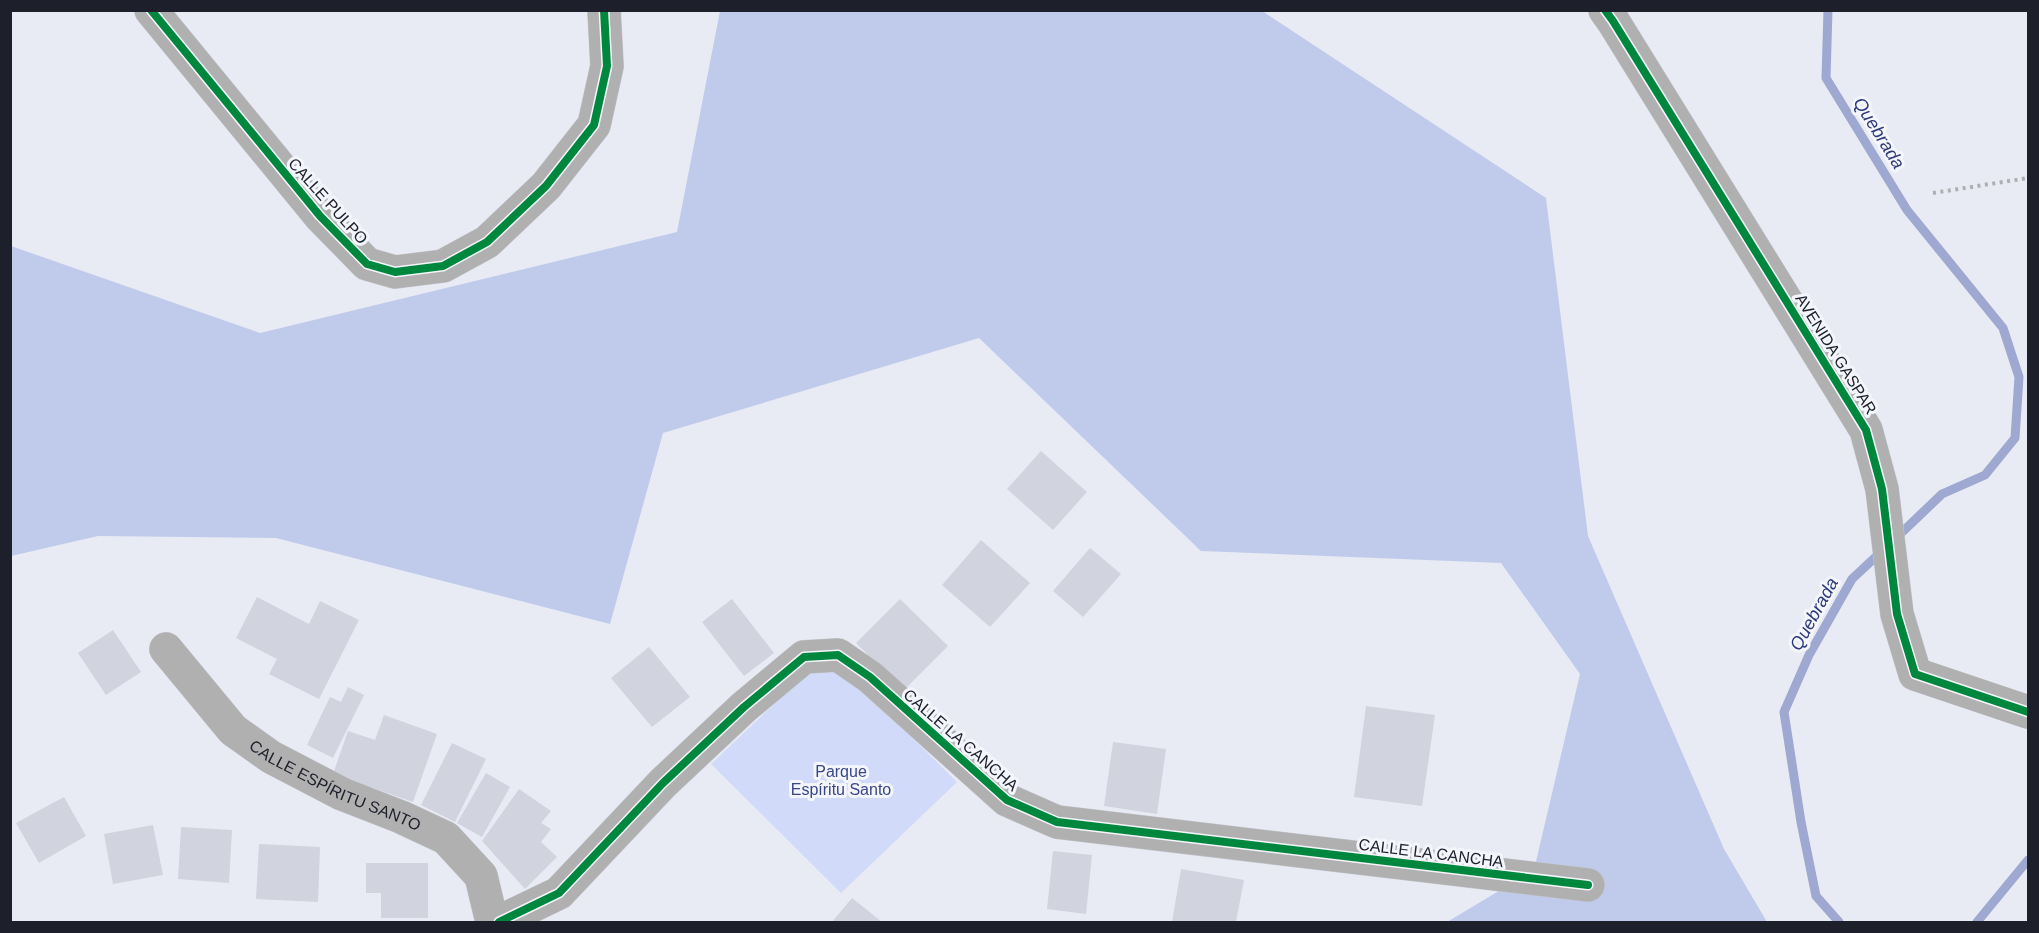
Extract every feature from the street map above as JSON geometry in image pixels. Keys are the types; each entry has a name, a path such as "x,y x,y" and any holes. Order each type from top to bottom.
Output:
{"street":[{"name":"CALLE PULPO","path":"152,10 320,216 367,264 395,272 443,266 487,242 546,186 594,125 607,66 604,10"},
{"name":"AVENIDA GASPAR","path":"1605,10 1866,430 1882,489 1897,614 1915,674 2028,712"},
{"name":"CALLE ESPÍRITU SANTO","path":"166,649 233,730 271,757 342,794 401,816 446,838 480,876 492,922"},
{"name":"CALLE LA CANCHA","path":"499,922 559,893 663,783 736,715 804,657 815,656 838,656 870,677 1007,800 1057,822 1587,885"}],"path":[{"path":"1934,194 2028,178"}],"green space":[{"name":"Parque Espíritu Santo","path":"827,669 850,676 957,782 841,893 711,764 809,671"}],"shaded area":[{"path":"720,11 1262,11 1546,198 1588,536 1724,849 1767,922 1447,922 1534,870 1580,674 1501,563 1201,551 979,338 663,433 610,624 276,538 98,536 11,556 11,246 260,333 677,232"}],"building":[{"path":"1041,451 1087,492 1053,530 1007,489"},
{"path":"981,540 1030,583 990,627 942,585"},
{"path":"1090,548 1121,574 1083,617 1053,591"},
{"path":"257,597 309,624 320,601 359,620 319,699 269,674 277,659 236,638"},
{"path":"732,599 774,653 744,676 702,622"},
{"path":"900,599 948,646 904,690 856,643"},
{"path":"113,630 141,672 106,695 78,653"},
{"path":"649,647 690,697 652,727 611,678"},
{"path":"348,687 364,695 333,758 307,745 330,697 341,702"},
{"path":"1366,706 1435,715 1422,806 1354,797"},
{"path":"384,715 437,734 413,802 333,774 348,731 375,740"},
{"path":"1113,742 1166,749 1157,814 1104,806"},
{"path":"452,743 486,759 455,822 421,805"},
{"path":"486,773 510,787 482,837 457,823"},
{"path":"519,789 551,811 541,823 551,829 541,842 557,857 525,889 482,841"},
{"path":"64,797 86,836 39,863 16,823"},
{"path":"153,825 163,875 113,884 104,834"},
{"path":"181,827 232,830 229,883 178,879"},
{"path":"259,844 320,847 318,902 256,899"},
{"path":"1053,851 1092,855 1086,914 1047,909"},
{"path":"366,863 428,863 428,918 381,918 381,893 366,893"},
{"path":"1181,869 1244,880 1236,922 1172,922"},
{"path":"852,898 882,922 832,922"}],"waterway":[{"name":"Quebrada","path":"1828,10 1826,78 1907,210 2003,328 2019,377 2015,438 1985,475 1942,494 1896,538"},
{"name":"Quebrada","path":"1839,922 1816,896 1801,822 1784,712 1809,655 1852,579 1882,551"},
{"name":"Quebrada","path":"1977,922 2028,860"}],"cycle path":[{"path":"151,10 320,216 367,264 395,272 443,266 487,242 546,186 594,125 607,66 604,10"},
{"path":"1605,10 1866,430 1882,489 1897,614 1915,674 2028,712"},
{"path":"499,922 559,893 663,783 744,707 804,657 838,655 870,677 1007,800 1057,822 1588,885"}]}
